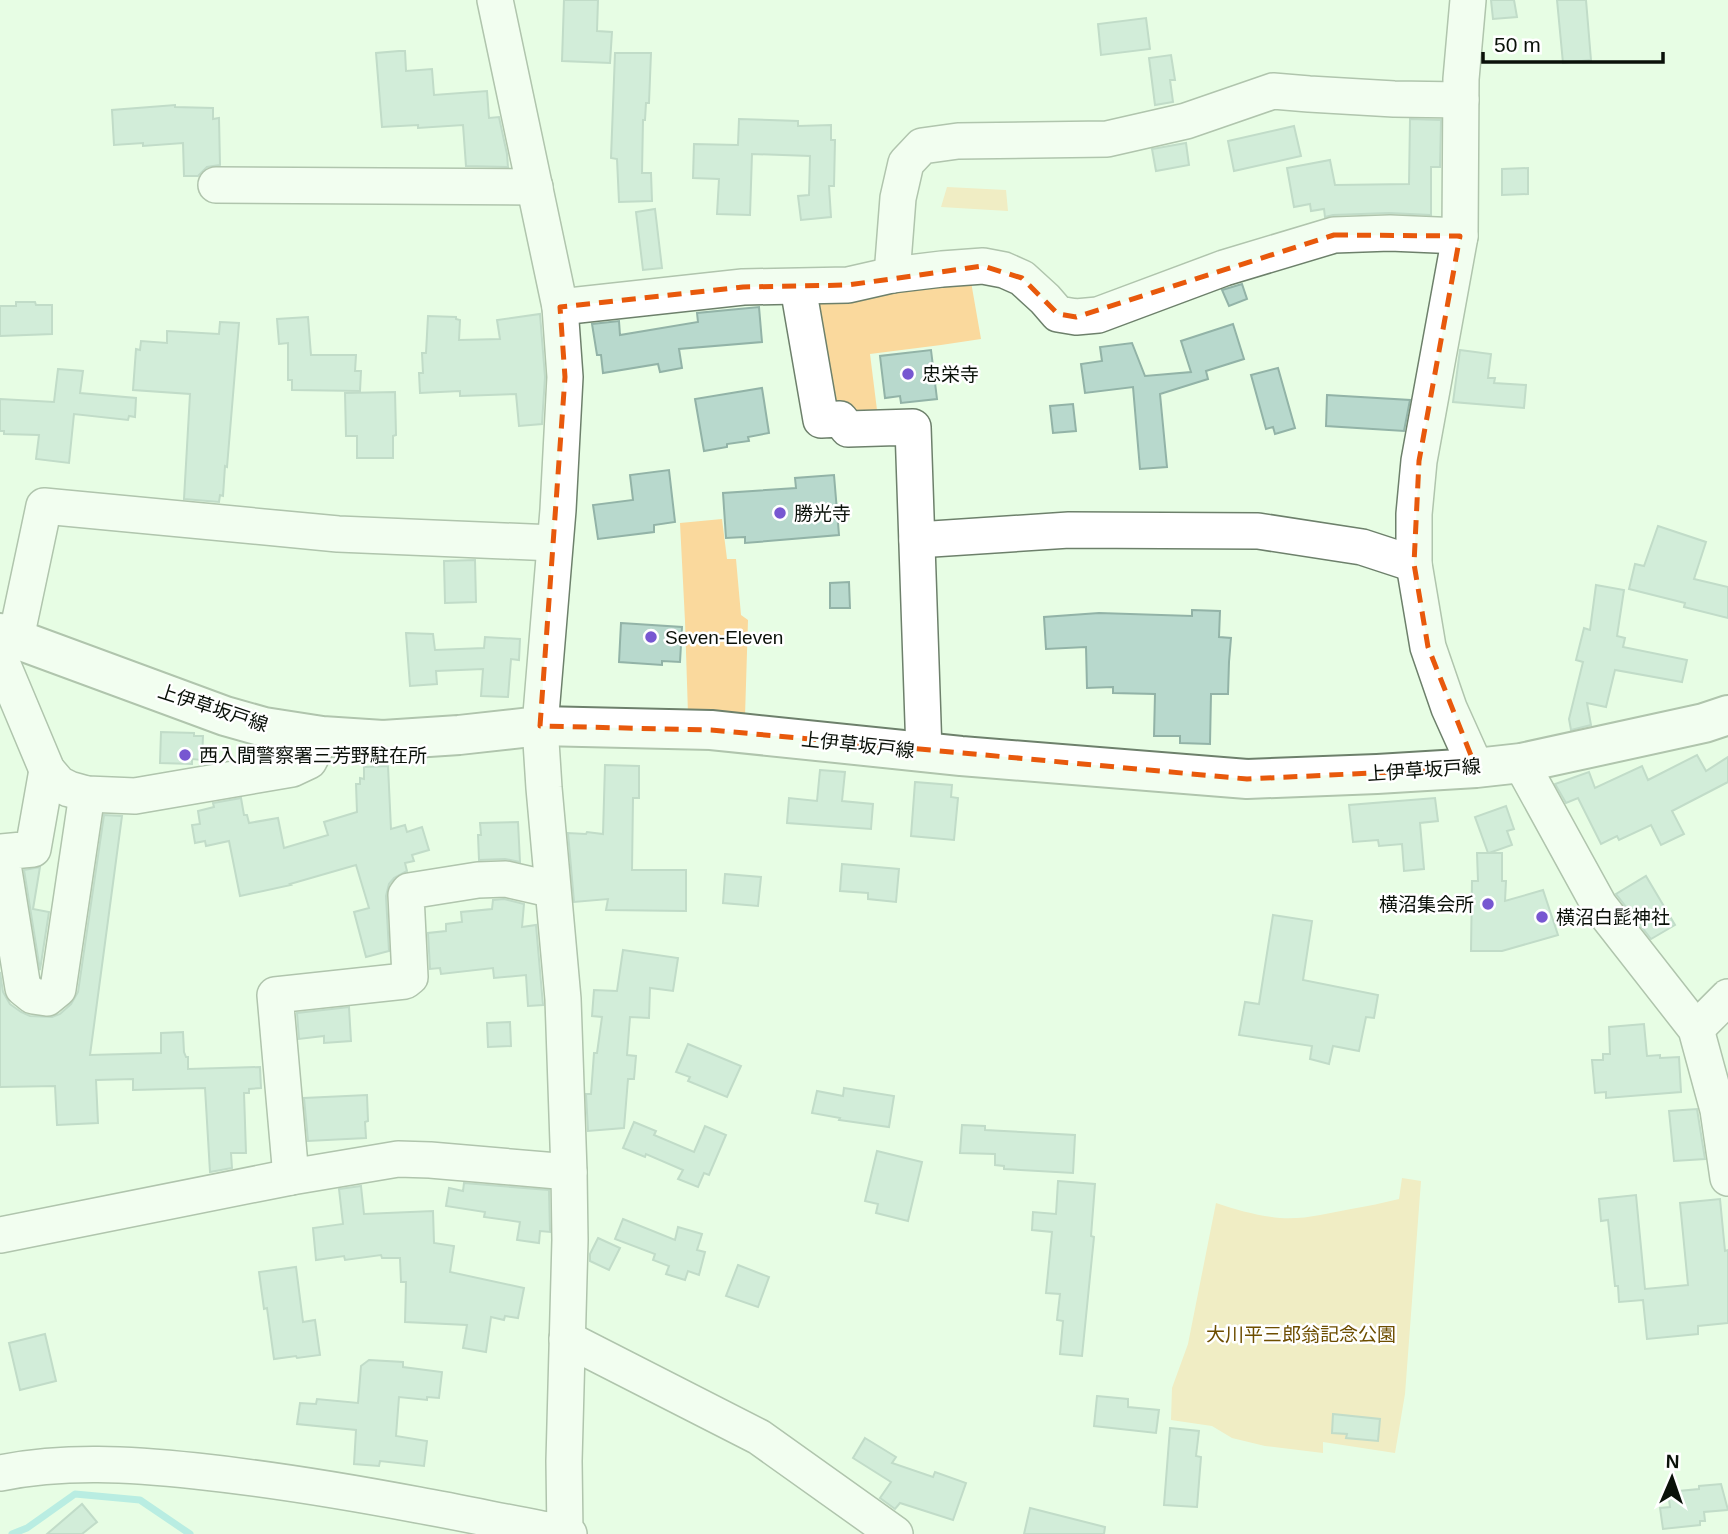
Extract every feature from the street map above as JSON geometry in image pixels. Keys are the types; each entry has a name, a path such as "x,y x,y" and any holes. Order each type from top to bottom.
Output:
{"main road":[{"name":"上伊草坂戸線","path":"5,643 225,716 264,727 322,736 383,740 540,726 711,730 924,752 1247,779 1377,774 1521,763 1704,723 1728,715"}],"street":[{"path":"0,1473 88,1464 217,1473 324,1488 566,1534 564,1461 570,1240 564,999 540,726 558,510 565,377 560,307 495,0"},
{"path":"1468,0 1461,100 1460,236 1419,461 1413,564 1427,647 1475,768"},
{"path":"892,275 898,198 906,163 922,146 958,141 1107,139 1186,121 1273,91 1394,99 1461,100"},
{"path":"216,185 535,187"},
{"path":"560,307 743,287 848,285 892,275 983,266 1004,270 1022,278 1058,314 1076,317 1098,315 1224,268 1334,235 1390,233 1460,236"},
{"path":"798,287 821,420 840,419 848,429 913,427 924,752"},
{"path":"322,736 309,761 292,769 135,796 87,794 59,784 47,770 5,643 44,506 338,534 554,543"},
{"path":"917,540 1069,530 1258,531 1362,547 1413,564"},
{"path":"1521,763 1600,905 1696,1029 1718,1110 1728,1178"},
{"path":"47,770 33,849 1,852 23,988 33,996 47,999 58,989 87,794"},
{"path":"291,1177 275,995 405,981 410,977 406,895 409,891 478,880 506,879 545,888"},
{"path":"1696,1029 1728,997"},
{"path":"0,1235 291,1177 398,1159 569,1172"},
{"path":"568,1339 759,1437 895,1534"}],"highlighted area":[{"path":"1334,235 1460,236 1419,461 1414,564 1428,647 1476,768 1247,779 711,730 540,726 565,377 560,307 743,287 848,285 983,266 1022,278 1058,314 1076,317"}],"green space":[{"path":"947,187 1006,190 1008,211 941,207"},
{"path":"970,276 981,339 870,354 877,410 828,416 812,294"},
{"path":"722,519 727,559 736,559 741,615 748,620 745,716 688,714 680,523"},
{"name":"大川平三郎翁記念公園","path":"1402,1178 1421,1181 1405,1394 1395,1453 1323,1442 1323,1453 1265,1446 1232,1438 1212,1426 1171,1420 1172,1388 1188,1344 1216,1203 1272,1217 1307,1217 1399,1199"}],"building":[{"path":"564,0 598,0 597,31 612,32 610,63 562,61"},
{"path":"1491,0 1514,0 1517,17 1493,19"},
{"path":"1557,0 1586,0 1591,60 1563,63"},
{"path":"1146,18 1150,49 1101,55 1098,24"},
{"path":"405,51 406,71 432,69 434,95 487,91 489,118 499,117 508,167 466,166 463,125 382,127 376,53"},
{"path":"615,53 651,53 649,103 646,103 643,120 642,173 651,173 652,201 619,202 617,159 611,158"},
{"path":"1171,55 1175,80 1170,80 1173,102 1155,105 1149,58"},
{"path":"175,105 213,108 213,119 219,118 220,165 207,167 198,176 184,176 183,143 114,145 112,110"},
{"path":"739,119 798,121 798,126 831,125 831,140 835,140 834,186 829,186 831,217 801,220 798,196 809,195 810,156 752,154 750,215 717,214 719,179 693,178 694,144 738,145"},
{"path":"1410,119 1441,120 1440,167 1431,167 1431,215 1389,213 1325,217 1324,209 1311,211 1310,204 1294,207 1287,168 1330,160 1335,185 1409,184"},
{"path":"1294,126 1301,156 1234,171 1228,141"},
{"path":"1186,143 1189,165 1156,171 1152,149"},
{"path":"1528,168 1528,194 1502,195 1502,169"},
{"path":"655,209 662,268 643,270 636,212"},
{"path":"1242,284 1247,299 1229,306 1222,290"},
{"path":"16,302 52,305 52,334 0,336 0,306 16,306"},
{"path":"759,307 762,342 679,349 682,368 660,372 658,364 603,373 592,324 619,321 620,335 698,322 697,313"},
{"path":"540,314 545,377 542,424 519,426 516,394 460,396 460,391 420,393 419,373 423,373 422,353 426,353 428,316 456,317 460,320 459,340 500,339 497,320"},
{"path":"308,317 311,355 356,355 355,371 361,371 360,391 292,390 292,380 288,380 288,343 279,344 277,319"},
{"path":"220,322 239,323 223,496 220,495 219,502 184,499 190,394 133,390 136,349 140,350 141,341 167,343 167,331 219,334"},
{"path":"1233,324 1244,359 1206,371 1208,379 1160,394 1167,467 1140,469 1133,387 1085,393 1081,364 1102,361 1100,347 1132,343 1145,376 1191,372 1181,341"},
{"name":"忠栄寺","path":"931,350 937,399 901,403 900,396 885,398 880,356"},
{"path":"1460,350 1491,354 1488,378 1495,378 1494,383 1526,385 1524,408 1453,402"},
{"path":"1278,368 1295,428 1275,434 1273,427 1266,429 1251,375"},
{"path":"58,369 83,371 80,393 136,398 135,417 129,416 128,420 74,414 69,463 36,459 39,435 4,434 4,431 0,431 0,399 54,402"},
{"path":"762,388 769,433 748,437 749,441 704,451 695,399"},
{"path":"395,392 396,435 393,436 393,458 357,458 357,436 346,436 345,393"},
{"path":"1327,395 1410,400 1404,431 1326,426"},
{"path":"1073,404 1076,431 1053,433 1050,406"},
{"path":"669,470 675,522 654,525 654,532 598,539 593,505 633,500 630,475"},
{"name":"勝光寺","path":"834,475 839,535 745,543 745,537 726,538 723,493 796,488 795,478"},
{"path":"1658,526 1706,542 1694,579 1728,587 1728,618 1684,607 1685,603 1629,589 1635,564 1644,566"},
{"path":"475,560 476,602 445,603 444,561"},
{"path":"849,582 850,608 830,608 830,583"},
{"path":"1596,585 1624,590 1617,636 1625,638 1623,647 1687,660 1682,682 1615,670 1606,707 1587,703 1591,725 1571,730 1569,719 1583,662 1576,660 1584,628 1590,630"},
{"path":"1192,610 1220,611 1219,637 1231,638 1228,694 1211,694 1210,744 1180,743 1180,736 1154,736 1155,694 1113,693 1113,687 1087,688 1086,647 1046,649 1044,617 1099,613 1192,616"},
{"name":"Seven-Eleven","path":"621,623 682,627 680,662 662,661 662,665 619,662"},
{"path":"406,633 433,634 435,650 484,648 485,637 520,639 519,660 511,659 508,697 481,696 483,669 436,671 437,684 410,686"},
{"path":"161,732 194,733 194,736 203,736 202,760 192,759 192,764 160,763"},
{"path":"1697,755 1706,771 1728,757 1728,782 1672,811 1684,834 1661,845 1651,825 1619,840 1617,836 1601,844 1578,798 1566,803 1555,784 1589,772 1595,788 1642,766 1648,780"},
{"path":"605,765 639,766 639,798 633,798 632,870 686,870 686,911 606,910 608,899 574,902 568,833 603,834"},
{"path":"388,766 391,829 405,825 407,832 422,827 429,850 412,855 414,861 405,863 407,871 389,884 386,896 389,951 366,957 354,912 369,908 356,865 291,885 240,896 229,841 206,846 205,841 195,843 192,825 200,824 198,811 214,807 213,803 241,798 244,815 247,815 249,823 278,818 284,848 328,835 324,822 357,812 356,784 360,784 360,778 364,779 364,767"},
{"path":"820,770 845,772 842,801 873,804 871,829 787,823 789,798 817,801"},
{"path":"915,782 952,785 951,797 958,798 954,840 911,836"},
{"path":"1435,798 1438,821 1420,823 1424,869 1404,871 1402,844 1379,846 1378,840 1353,842 1349,805"},
{"path":"1506,806 1514,829 1507,831 1512,845 1489,853 1502,853 1502,881 1506,881 1505,901 1543,890 1558,935 1502,951 1471,951 1472,881 1478,881 1477,853 1488,853 1475,817"},
{"path":"104,815 122,816 90,1055 161,1053 161,1033 183,1032 188,1069 260,1067 261,1088 249,1089 249,1093 244,1093 246,1153 231,1153 232,1168 210,1172 205,1088 133,1090 133,1079 96,1080 98,1123 57,1125 55,1086 0,1087 0,972 3,992 10,1004 21,1012 30,1016 52,1017 71,1004 78,992"},
{"path":"518,822 520,862 505,859 479,860 480,823"},
{"path":"842,864 899,869 896,902 868,899 868,893 840,891"},
{"path":"40,867 33,909 49,912 40,970 24,870"},
{"path":"725,874 761,877 758,906 723,903"},
{"path":"1646,876 1675,925 1651,939 1616,894"},
{"path":"504,899 524,904 522,927 536,925 543,1005 528,1006 526,975 494,978 493,968 441,974 440,968 430,969 428,933 446,931 446,924 462,922 461,912 492,909 493,900"},
{"path":"1273,915 1312,921 1303,980 1378,995 1374,1018 1366,1017 1359,1051 1333,1046 1329,1064 1310,1059 1312,1046 1239,1035 1245,1002 1259,1004"},
{"path":"623,950 678,958 673,991 650,988 649,1018 630,1017 627,1055 636,1056 634,1079 628,1079 624,1128 588,1131 586,1094 591,1094 594,1053 597,1053 602,1017 592,1016 594,990 617,991"},
{"path":"349,1007 351,1041 324,1043 324,1036 299,1039 297,1013"},
{"path":"510,1022 511,1046 488,1047 487,1023"},
{"path":"1644,1024 1647,1056 1679,1057 1681,1092 1606,1098 1606,1092 1595,1093 1592,1060 1603,1060 1603,1054 1610,1054 1609,1027"},
{"path":"688,1044 741,1066 727,1097 688,1081 690,1077 676,1072"},
{"path":"844,1088 894,1096 889,1127 812,1113 817,1091 843,1096"},
{"path":"367,1095 366,1138 308,1141 304,1098"},
{"path":"1697,1109 1705,1159 1674,1161 1669,1111"},
{"path":"634,1122 656,1131 654,1135 694,1152 705,1126 726,1135 709,1175 704,1173 698,1187 678,1179 683,1170 646,1154 645,1157 623,1148"},
{"path":"962,1125 985,1126 985,1130 1075,1135 1073,1173 1004,1169 1004,1166 995,1165 995,1154 960,1153"},
{"path":"877,1151 922,1162 908,1221 876,1213 878,1204 865,1201"},
{"path":"1058,1181 1095,1184 1091,1236 1094,1237 1082,1356 1060,1354 1063,1321 1057,1320 1060,1294 1046,1293 1052,1232 1032,1230 1033,1212 1056,1214"},
{"path":"464,1183 549,1190 550,1232 540,1231 539,1243 517,1240 520,1222 484,1217 485,1212 446,1206 449,1188 463,1191"},
{"path":"361,1186 364,1214 433,1211 434,1243 454,1246 450,1272 524,1288 518,1318 505,1316 504,1320 491,1317 486,1352 463,1348 467,1325 405,1322 406,1282 401,1282 400,1258 382,1258 381,1255 345,1260 344,1256 316,1260 313,1228 343,1224 339,1189"},
{"path":"1636,1195 1645,1289 1688,1285 1680,1203 1720,1199 1725,1251 1728,1250 1728,1323 1698,1326 1698,1334 1647,1339 1643,1300 1619,1302 1608,1220 1601,1221 1599,1199"},
{"path":"623,1219 675,1240 678,1227 702,1234 697,1250 705,1252 699,1275 688,1271 685,1280 666,1274 669,1266 653,1260 655,1254 615,1239"},
{"path":"598,1238 620,1248 609,1270 590,1261 590,1254"},
{"path":"738,1265 769,1277 758,1307 726,1296"},
{"path":"296,1267 303,1322 315,1320 320,1355 274,1359 259,1272"},
{"path":"45,1334 56,1381 20,1390 9,1343"},
{"path":"369,1360 403,1362 403,1367 442,1372 439,1398 427,1397 427,1400 399,1397 396,1436 427,1441 424,1466 380,1461 379,1466 354,1464 356,1430 297,1424 300,1403 316,1404 317,1399 358,1403 361,1366"},
{"path":"1097,1396 1128,1399 1128,1407 1159,1410 1156,1433 1094,1426"},
{"path":"1333,1414 1380,1419 1378,1441 1346,1438 1347,1434 1332,1433"},
{"path":"1170,1428 1199,1431 1196,1456 1201,1457 1197,1507 1164,1505"},
{"path":"865,1438 896,1457 892,1463 933,1477 935,1472 966,1483 953,1520 900,1503 895,1509 880,1498 891,1482 853,1458"},
{"path":"1721,1484 1728,1510 1704,1512 1705,1521 1700,1521 1700,1525 1663,1529 1660,1508 1670,1507 1668,1492"},
{"path":"82,1504 97,1522 82,1534 47,1534"},
{"path":"1030,1508 1105,1527 1104,1534 1024,1534"}],"waterway":[{"path":"12,1534 27,1528 75,1494 140,1500 190,1534"}],"place":[{"name":"忠栄寺","path":"908,374"},
{"name":"勝光寺","path":"780,513"},
{"name":"Seven-Eleven","path":"651,637"},
{"name":"西入間警察署三芳野駐在所","path":"185,755"},
{"name":"横沼集会所","path":"1488,904"},
{"name":"横沼白髭神社","path":"1542,917"}]}
